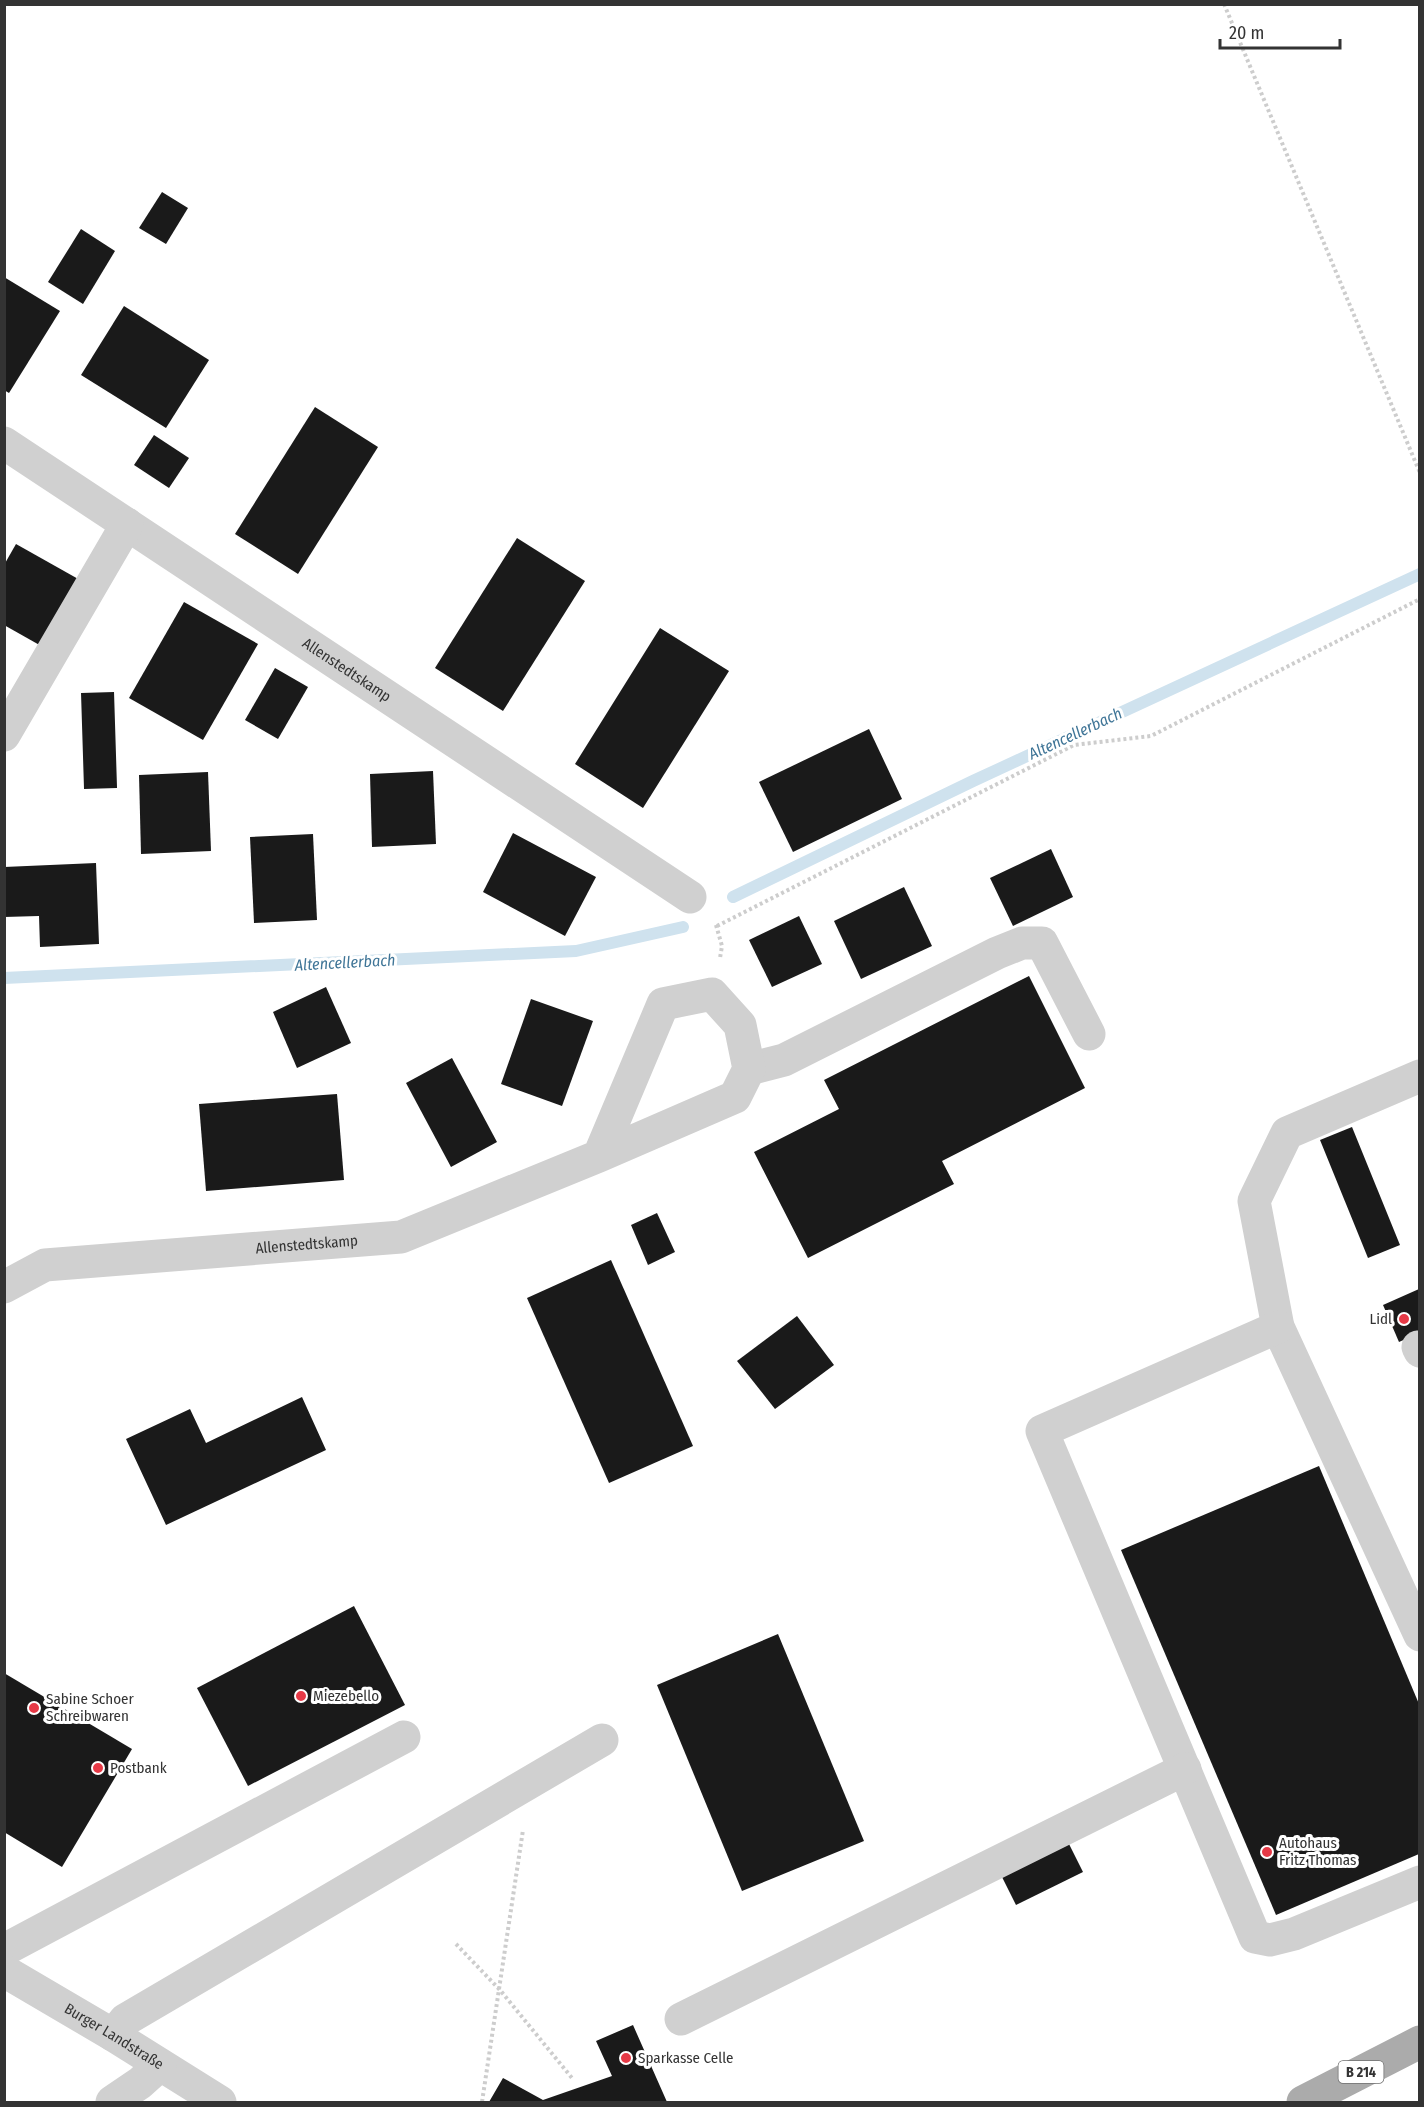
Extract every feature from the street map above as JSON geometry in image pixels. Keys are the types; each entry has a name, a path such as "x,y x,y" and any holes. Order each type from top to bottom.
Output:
{"main road":[{"name":"B 214","path":"1303,2103 1419,2042"}],"street":[{"name":"Allenstedtskamp","path":"4,443 690,897"},
{"path":"4,735 127,524"},
{"path":"599,1156 663,1004 712,994 740,1025 749,1069 784,1060 1022,943 1042,943 1089,1034"},
{"name":"Allenstedtskamp","path":"4,1287 45,1265 401,1237 599,1156 735,1097 749,1069"},
{"path":"1419,1076 1287,1133 1254,1201 1278,1327 1419,1635"},
{"path":"1278,1327 1042,1431 1255,1937 1270,1940 1294,1934 1419,1882"},
{"path":"4,1950 404,1737"},
{"path":"113,2035 125,2020 602,1740"},
{"path":"681,2019 1185,1769"},
{"name":"Burger Landstraße","path":"4,1971 113,2035 220,2103"},
{"path":"112,2103 160,2065"}],"path":[{"path":"1224,4 1419,473"},
{"path":"717,926 1074,745 1151,736 1419,599"},
{"path":"690,897 717,926 722,946 712,994"},
{"path":"482,2103 530,1782"},
{"path":"456,1944 500,1990 572,2078"}],"building":[{"path":"162,192 188,208 166,244 139,228"},
{"path":"81,229 115,251 83,304 48,282"},
{"path":"4,277 60,311 9,393 4,390"},
{"path":"124,306 209,360 166,428 81,375"},
{"path":"315,407 378,447 298,574 235,534"},
{"path":"154,435 189,458 169,488 134,465"},
{"path":"517,538 585,581 503,711 435,668"},
{"path":"16,544 80,580 43,647 4,625 4,565"},
{"path":"184,602 258,644 203,740 129,698"},
{"path":"660,628 729,671 643,808 575,764"},
{"path":"275,668 308,687 278,739 245,720"},
{"path":"114,692 117,788 84,789 81,693"},
{"path":"869,729 902,799 793,852 759,782"},
{"path":"433,771 436,844 372,847 370,774"},
{"path":"208,772 211,851 141,854 139,775"},
{"path":"513,833 596,877 565,936 483,892"},
{"path":"313,834 317,920 254,923 250,837"},
{"path":"1051,849 1073,897 1013,926 990,878"},
{"path":"96,863 99,944 40,947 39,916 4,917 4,867"},
{"path":"904,887 932,946 861,979 834,921"},
{"path":"799,916 822,964 772,987 749,940"},
{"path":"1029,976 1085,1088 942,1161 954,1184 808,1258 754,1152 839,1109 824,1080"},
{"path":"326,987 351,1043 297,1068 273,1012"},
{"path":"531,999 593,1021 562,1106 501,1084"},
{"path":"452,1058 497,1142 451,1167 406,1083"},
{"path":"337,1094 344,1180 206,1191 199,1104"},
{"path":"1352,1127 1400,1245 1368,1258 1320,1140"},
{"path":"657,1213 675,1252 648,1265 631,1225"},
{"path":"611,1260 693,1446 609,1483 527,1298"},
{"name":"Lidl","path":"1419,1289 1419,1333 1399,1342 1383,1305"},
{"path":"797,1316 834,1365 775,1409 737,1361"},
{"path":"302,1397 326,1450 166,1525 126,1439 190,1409 206,1443"},
{"path":"1319,1466 1419,1704 1419,1854 1276,1915 1121,1550"},
{"path":"354,1606 405,1705 248,1786 197,1688"},
{"path":"778,1634 864,1841 742,1891 657,1685"},
{"path":"4,1673 132,1749 62,1867 4,1832"},
{"path":"1069,1844 1083,1872 1016,1905 1002,1877"},
{"name":"Sparkasse Celle","path":"633,2025 667,2102 489,2102 503,2078 543,2100 612,2076 596,2041"}],"waterway":[{"name":"Altencellerbach","path":"733,897 973,781 1420,574"},
{"name":"Altencellerbach","path":"4,978 576,951 683,927"}],"place":[{"name":"Lidl","path":"1404,1319"},
{"name":"Miezebello","path":"301,1696"},
{"name":"Sabine Schoer Schreibwaren","path":"34,1708"},
{"name":"Postbank","path":"98,1768"},
{"name":"Autohaus Fritz Thomas","path":"1267,1852"},
{"name":"Sparkasse Celle","path":"626,2058"}]}
